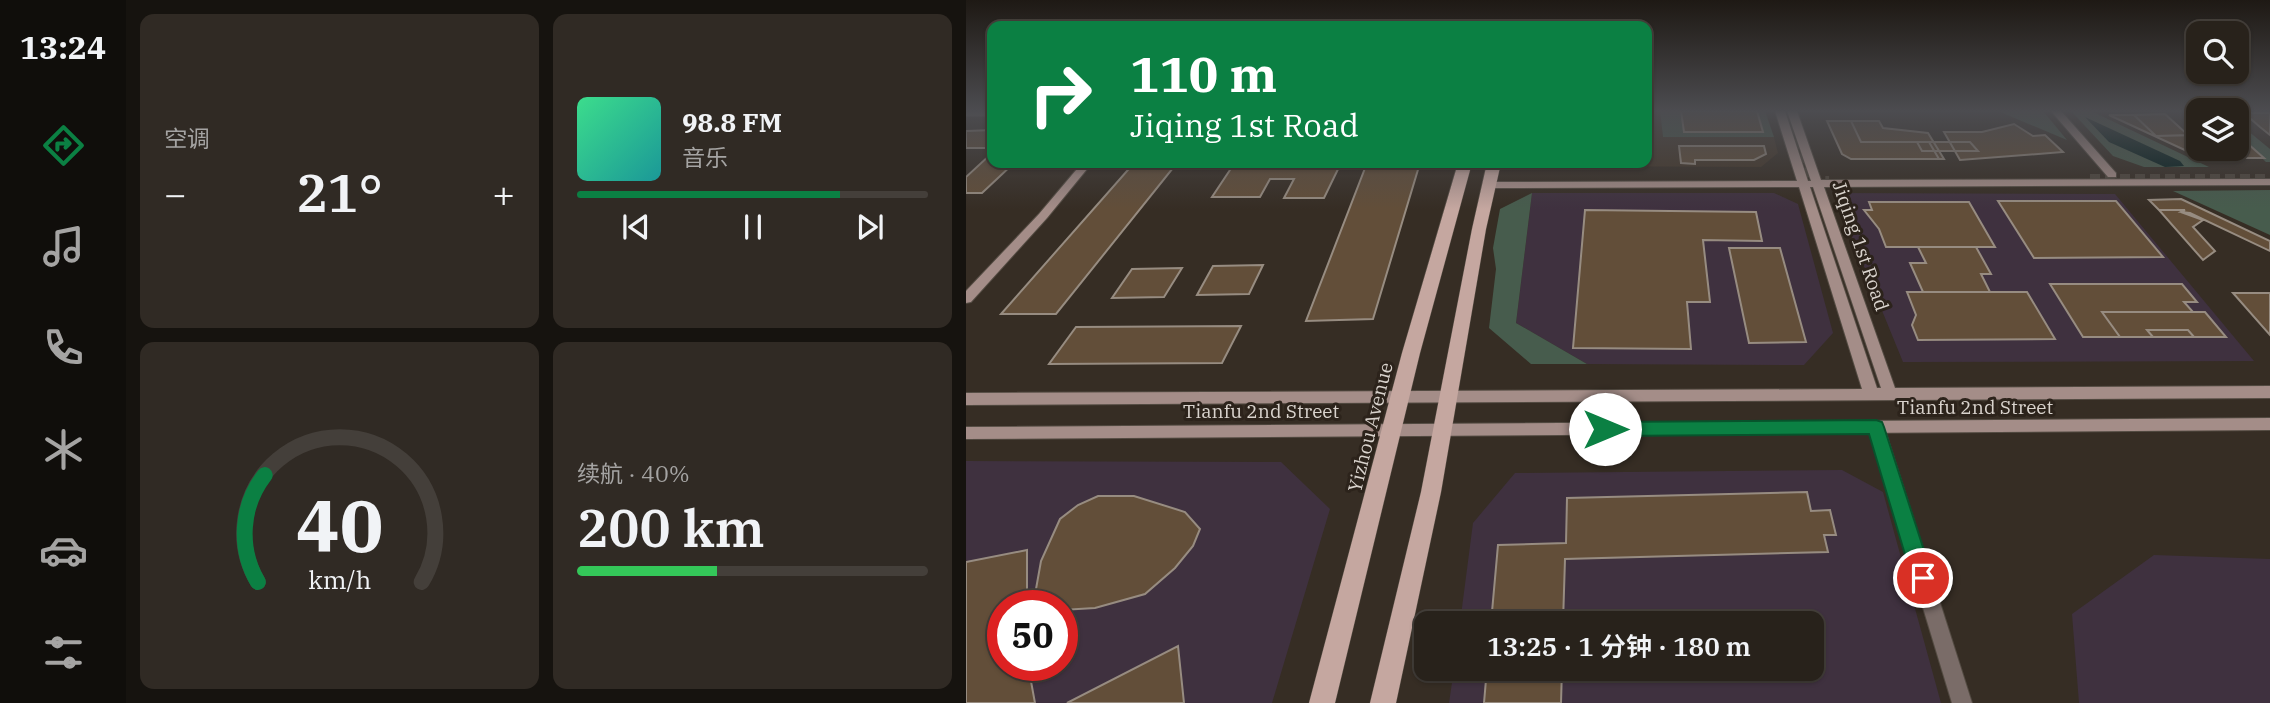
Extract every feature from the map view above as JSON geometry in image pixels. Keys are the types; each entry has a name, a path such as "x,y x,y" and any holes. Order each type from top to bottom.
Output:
{"main road":[{"name":"Yizhou Avenue","path":"1322,703 1464,168"},
{"path":"1383,703 1443,429 1491,175"}],"street":[{"name":"Jiqing 1st Road","path":"1790,144 1871,394"},
{"name":"Jiqing 1st Road","path":"1803,144 1890,394"},
{"path":"2085,144 2112,174"},
{"path":"966,299 1043,216 1083,168"},
{"path":"1816,180 2270,174"},
{"path":"1491,175 1802,180 2270,182"},
{"name":"Tianfu 2nd Street","path":"966,399 2270,392"},
{"name":"Tianfu 2nd Street","path":"966,433 2270,425"},
{"path":"1876,427 1962,703"}],"shaded area":[{"path":"1652,144 1776,144 1778,153 1761,167 1652,166"},
{"path":"1532,193 1774,193 1798,204 1833,333 1804,365 1587,364 1516,323"},
{"path":"1834,193 2115,194 2254,361 1903,362"},
{"path":"966,461 1281,462 1330,509 1272,703 966,703"},
{"path":"1842,470 1883,492 1941,703 1449,703 1452,681 1824,681 1824,611 1462,611 1473,523 1515,473"},
{"path":"2154,555 2270,559 2270,703 2079,703 2072,614"}],"green space":[{"path":"2102,144 2160,144 2186,156 2186,161 2196,161 2209,167 2144,167 2113,156"},
{"path":"2249,144 2264,144 2270,149 2270,162 2266,162"},
{"path":"2270,190 2270,235 2173,191"},
{"path":"1532,193 1516,323 1587,364 1531,364 1489,328 1496,269 1493,248 1500,209"}],"water":[{"path":"2113,144 2143,144 2180,161 2184,166 2165,167"}],"building":[{"path":"966,144 987,144 987,148 966,148"},
{"path":"1837,144 1930,144 1939,159 1851,159 1842,154"},
{"path":"1918,144 1972,144 1978,151 1922,151"},
{"path":"1930,144 1935,144 1944,159 1939,159"},
{"path":"1951,144 2054,144 2063,152 1960,160"},
{"path":"2171,144 2186,144 2186,151"},
{"path":"2249,145 2264,158 2249,158"},
{"path":"1679,146 1764,146 1766,154 1754,160 1695,160 1695,164 1681,163"},
{"path":"987,158 987,168 1009,168 982,193 966,193 966,177"},
{"path":"1130,168 1173,168 1056,314 1001,314"},
{"path":"1231,168 1339,168 1324,198 1284,198 1294,179 1270,179 1260,197 1212,197"},
{"path":"1365,168 1418,168 1373,319 1306,321"},
{"path":"2181,199 2270,241 2270,251 2190,213 2181,212 2185,210 2159,210 2149,200"},
{"path":"1998,201 2116,201 2163,257 2034,258"},
{"path":"1869,202 1969,202 1995,247 1886,247 1879,229 1864,210 1872,210"},
{"path":"1585,210 1756,212 1762,241 1703,240 1710,302 1687,302 1691,349 1573,348"},
{"path":"2159,210 2185,210 2181,212 2203,220 2193,227 2215,251 2203,260"},
{"path":"1918,247 1976,247 1991,274 1981,274 1990,292 1923,292 1910,263 1926,263"},
{"path":"1729,248 1780,248 1806,342 1749,343"},
{"path":"1263,265 1249,294 1197,295 1213,266"},
{"path":"1182,268 1164,297 1112,298 1132,269"},
{"path":"2050,284 2182,284 2197,302 2184,302 2193,312 2102,312 2120,337 2083,337"},
{"path":"1907,292 2027,292 2055,339 1918,340 1912,325 1916,315"},
{"path":"2233,293 2270,293 2270,335"},
{"path":"2102,312 2205,312 2226,337 2194,337 2188,330 2147,330 2153,337 2120,337"},
{"path":"1241,326 1222,363 1049,364 1076,327"},
{"path":"2147,330 2188,330 2194,337 2153,337"},
{"path":"1807,492 1811,511 1830,510 1836,535 1824,535 1828,552 1565,559 1563,611 1492,611 1498,545 1566,543 1567,498"},
{"path":"1098,496 1134,496 1185,512 1200,529 1193,546 1175,568 1145,594 1095,608 1078,609 1078,590 1036,589 1041,561 1060,519 1078,505"},
{"path":"1027,550 1027,590 987,590 987,681 1031,681 1035,703 966,703 966,562"},
{"path":"1178,646 1184,703 1067,703"},
{"path":"1486,681 1562,681 1561,703 1484,703"}],"tunnel":[{"path":"1797,144 1809,181 1829,181"},
{"path":"2090,179 2270,179"}],"route":[{"path":"1605,429 1876,427 1923,578"}]}
